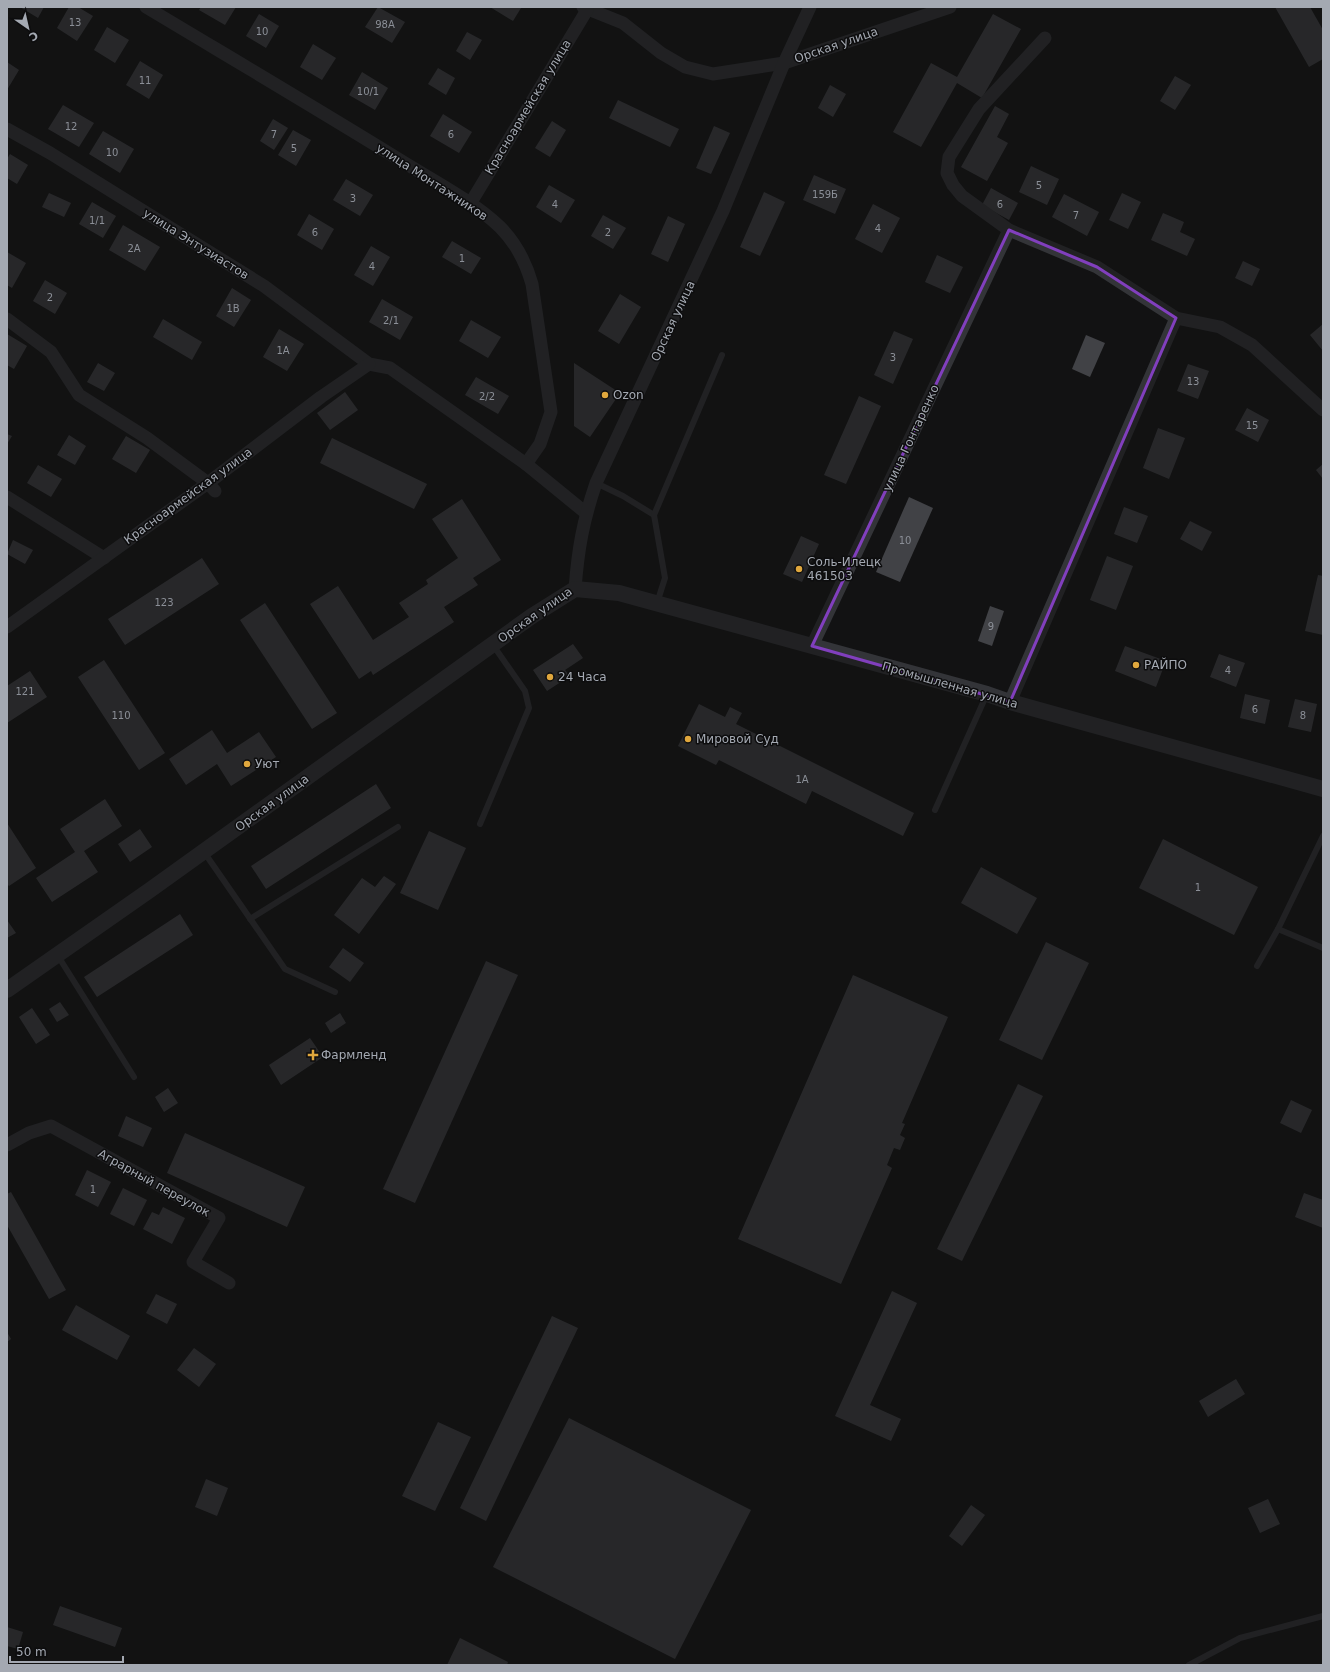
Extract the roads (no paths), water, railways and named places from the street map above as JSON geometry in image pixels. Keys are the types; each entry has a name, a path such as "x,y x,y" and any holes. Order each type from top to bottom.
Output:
{"street":[{"name":"улица Монтажников","path":"146,7 384,150 470,204 499,226 510,238 526,265 532,284 551,412 540,444 526,464"},
{"path":"585,8 623,23 661,53 692,69 713,74 784,63 810,7"},
{"name":"Орская улица","path":"7,990 204,852 532,616 576,589 578,549 586,513 596,482 724,211 784,63 950,7"},
{"name":"Красноармейская улица","path":"470,204 585,8"},
{"path":"1045,38 978,109 949,157 947,173 953,185 962,196 1009,230 1097,268 1176,318 1220,327 1252,345 1323,410"},
{"name":"улица Энтузиастов","path":"7,128 50,153 264,286 374,365 390,368 526,464 586,513"},
{"name":"улица Гонтаренко","path":"812,646 1009,230"},
{"path":"1010,702 1176,318"},
{"path":"7,319 51,352 79,395 147,438 212,487"},
{"name":"Красноармейская улица","path":"7,627 104,558 212,487 321,397 374,365"},
{"path":"7,497 104,558"},
{"name":"Промышленная улица","path":"576,589 619,593 987,694 1010,702 1323,789"},
{"name":"Аграрный переулок","path":"7,1146 28,1133 51,1126 219,1218 193,1262 230,1283"}],"lane":[{"path":"657,604 665,578 654,515 722,355"},
{"path":"596,482 654,515"},
{"path":"480,824 529,708 525,691 492,645"},
{"path":"935,810 987,694"},
{"path":"250,919 398,827"},
{"path":"1257,966 1278,929 1323,836"},
{"path":"204,852 285,969 335,992"},
{"path":"1278,929 1323,948"},
{"path":"57,955 134,1077"},
{"path":"1189,1665 1240,1638 1323,1616"}],"place":[{"name":"Ozon","path":"605,395"},
{"name":"Соль-Илецк 461503","path":"799,569"},
{"name":"РАЙПО","path":"1136,665"},
{"name":"24 Часа","path":"550,677"},
{"name":"Мировой Суд","path":"688,739"},
{"name":"Уют","path":"247,764"},
{"name":"Фармленд","path":"313,1055"}]}
